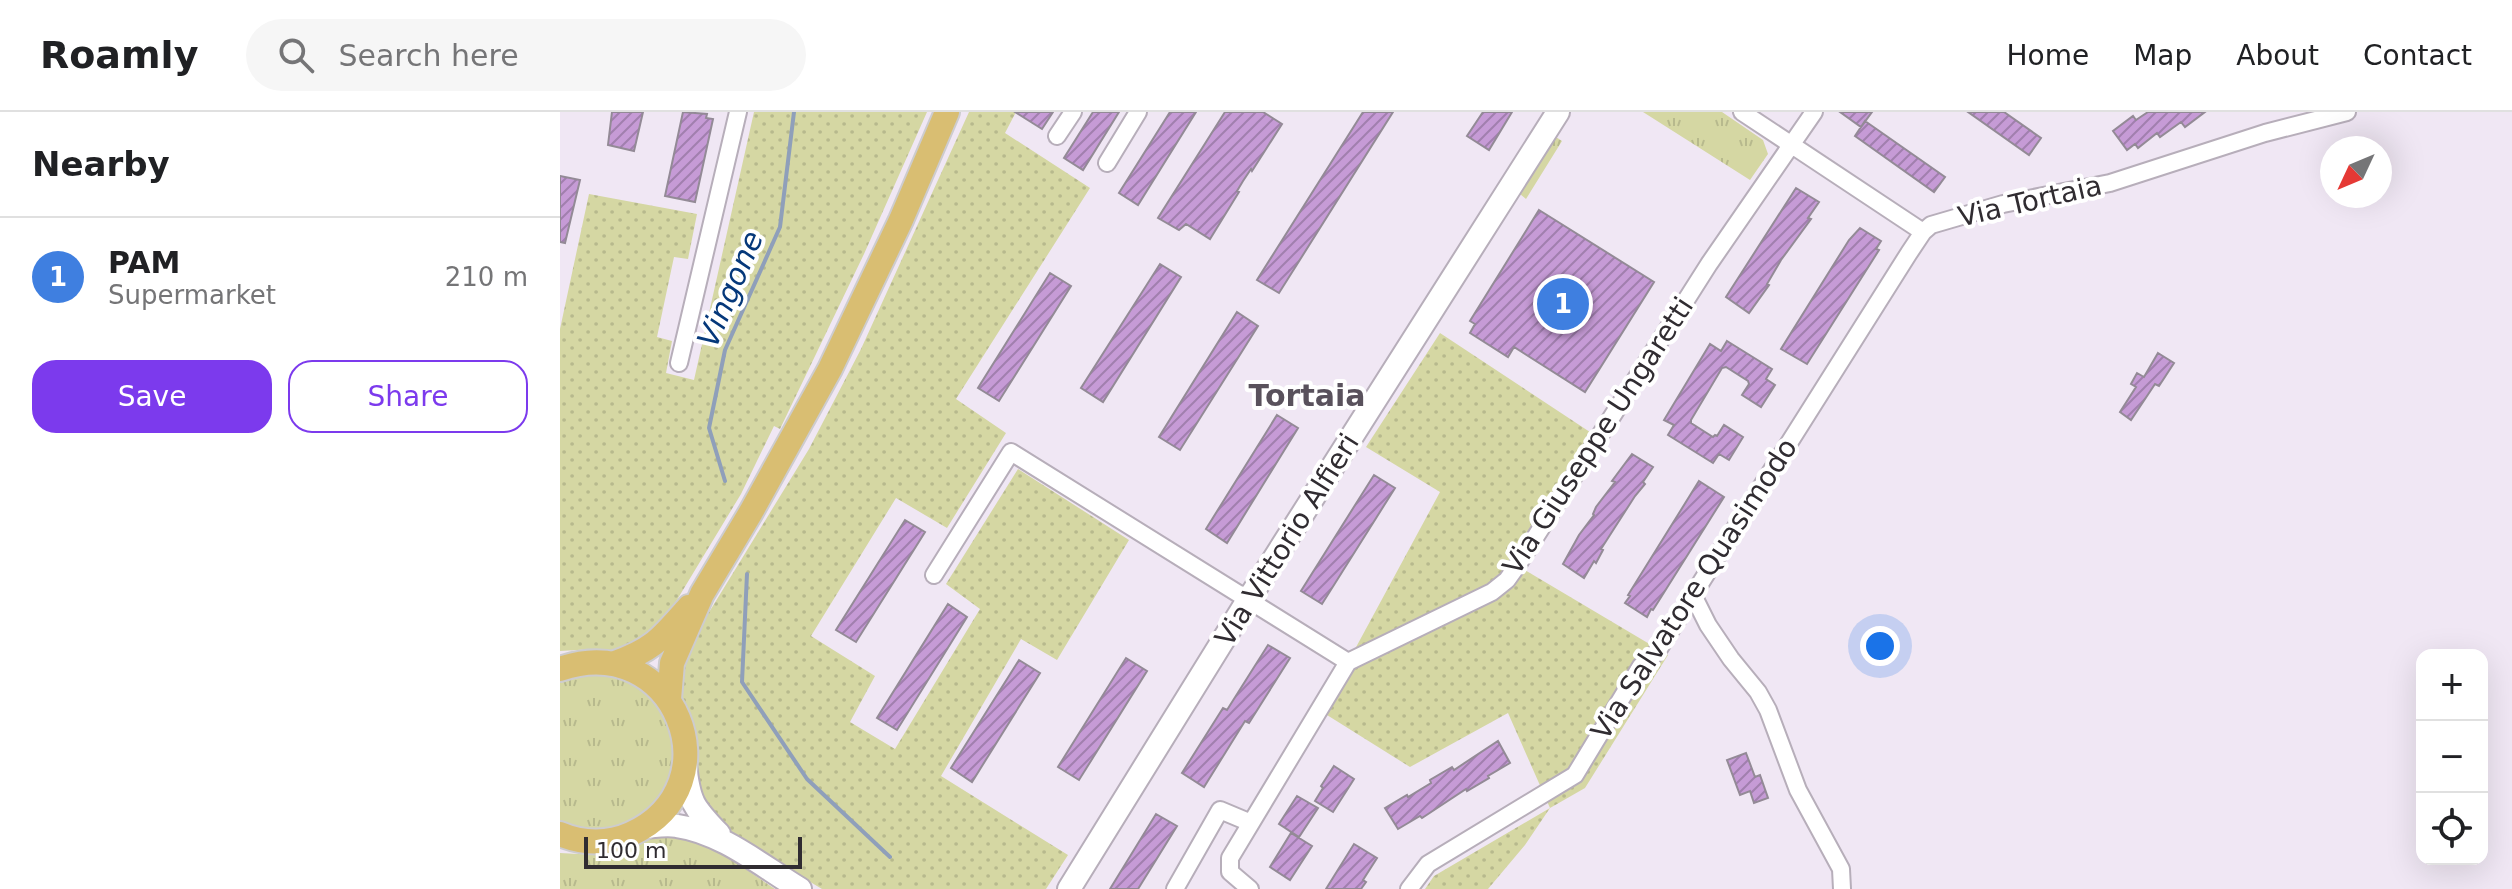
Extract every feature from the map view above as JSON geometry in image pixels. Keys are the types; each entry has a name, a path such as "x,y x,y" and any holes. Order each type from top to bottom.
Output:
{"main road":[{"path":"669,699 672,663 702,594 830,369 901,220 947,112"},
{"path":"567,663 615,663 639,655 654,646 702,594"},
{"path":"564,838 597,842 622,838 646,827 665,810 678,789 685,764 683,730 669,699 646,676 615,663"}],"street":[{"path":"679,363 738,112"},
{"path":"1057,136 1073,112"},
{"path":"1107,163 1138,112"},
{"name":"Via Vittorio Alfieri","path":"1069,889 1248,600 1558,112"},
{"name":"Via Tortaia","path":"1742,112 1923,232 1931,225 2003,204 2110,183 2265,133 2347,112"},
{"name":"Via Giuseppe Ungaretti","path":"1348,662 1492,592 1507,580 1709,264 1814,112"},
{"name":"Via Salvatore Quasimodo","path":"1409,889 1428,864 1575,775 1641,666 1657,652 1694,597 1923,232"},
{"path":"934,575 1011,452 1348,662 1230,858 1230,872 1250,889"},
{"path":"1694,597 1708,625 1768,710 1798,790 1841,869 1842,889"},
{"path":"685,764 688,794 695,808 731,847"},
{"path":"1175,889 1220,810 1251,823"},
{"path":"646,827 675,825 698,830 800,889"}],"green space":[{"path":"754,112 927,112 864,254 780,429 774,426 741,494 663,623 652,636 615,651 560,651 560,329 589,194 697,214 688,259 674,257 657,337 672,341 666,373 694,380"},
{"path":"969,112 1016,112 1005,133 1090,188 956,399 1006,433 947,528 896,498 811,636 875,676 850,722 895,749 980,609 946,584 1018,469 1129,540 1057,660 1021,639 941,776 1068,855 1046,889 822,889 740,840 705,811 695,778 696,730 678,686 679,670 703,622 809,449 861,349"},
{"path":"1643,112 1722,112 1763,140 1768,154 1750,180"},
{"path":"1556,137 1562,141 1526,199 1520,194"},
{"path":"1440,333 1599,438 1518,566 1668,655 1585,788 1550,808 1508,713 1410,767 1319,710 1440,492 1366,447"},
{"path":"591,674 617,676 640,687 660,705 672,728 676,754 671,780 658,802 615,830 589,832 560,823 560,683"},
{"path":"1550,808 1525,845 1488,889 1425,889 1434,876"},
{"path":"659,834 695,835 775,889 560,889 560,853 597,855 626,851"}],"building":[{"path":"612,112 643,112 634,151 608,145"},
{"path":"683,112 707,114 706,118 713,119 695,202 665,196"},
{"path":"1015,112 1053,112 1042,129"},
{"path":"1093,112 1119,112 1083,170 1064,158"},
{"path":"1170,112 1196,112 1138,205 1119,193"},
{"path":"1225,112 1263,112 1282,124 1243,181 1210,239 1186,224 1179,230 1158,218"},
{"path":"1363,112 1393,112 1279,293 1257,280"},
{"path":"1483,112 1512,112 1489,150 1467,136"},
{"path":"1840,112 1872,112 1861,127"},
{"path":"1968,112 2004,112 2041,138 2029,155"},
{"path":"2148,112 2205,112 2185,127 2181,122 2160,137 2157,133 2138,148 2135,144 2127,150 2113,131 2133,116 2136,120"},
{"path":"1865,121 1945,177 1934,192 1855,136"},
{"path":"560,176 580,180 565,243 560,242"},
{"path":"1796,188 1819,202 1749,313 1726,297"},
{"path":"1539,210 1654,282 1585,392 1514,347 1508,357 1470,333 1475,324 1470,321"},
{"path":"1860,228 1881,241 1876,249 1879,250 1807,364 1781,349 1849,240"},
{"path":"1160,264 1181,277 1103,402 1081,388"},
{"path":"1050,273 1071,286 999,401 978,388"},
{"path":"1237,312 1258,326 1180,450 1159,437"},
{"path":"1727,341 1772,369 1766,379 1775,385 1761,407 1742,395 1748,381 1726,367 1722,368 1691,423 1713,437 1724,425 1743,437 1729,460 1719,454 1713,463 1668,435 1674,425 1664,420 1710,344 1721,351"},
{"path":"2158,353 2174,363 2159,386 2155,384 2131,420 2120,412 2136,387 2131,384 2137,373 2144,377"},
{"path":"1277,415 1298,428 1227,543 1206,529"},
{"path":"1632,454 1653,467 1584,578 1563,564 1596,507 1615,482 1612,481"},
{"path":"1374,475 1395,488 1322,604 1301,591"},
{"path":"1699,481 1724,497 1647,617 1625,603 1628,595"},
{"path":"905,520 925,532 856,642 836,630"},
{"path":"948,604 967,617 897,730 877,718"},
{"path":"1268,645 1290,658 1249,723 1245,721 1204,787 1182,773"},
{"path":"1126,658 1147,671 1079,780 1058,767"},
{"path":"1019,660 1040,673 972,782 951,768"},
{"path":"1498,741 1510,763 1422,818 1420,816 1398,829 1385,808 1431,783 1430,780 1452,767 1454,770"},
{"path":"1746,753 1755,777 1760,775 1768,798 1754,803 1750,791 1740,795 1727,760"},
{"path":"1334,766 1354,779 1333,812 1315,801"},
{"path":"1297,796 1318,808 1299,837 1279,824"},
{"path":"1156,814 1177,826 1138,889 1110,889"},
{"path":"1291,833 1312,846 1290,880 1270,867"},
{"path":"1354,844 1377,858 1363,880 1366,882 1361,889 1326,889"}],"waterway":[{"name":"Vingone","path":"725,481 709,428 725,350 780,227 794,112"},
{"name":"Vingone","path":"747,574 742,682 807,779 890,857"}],"place":[{"name":"PAM","path":"1563,304"}],"district":[{"name":"Tortaia","path":"1307,395"}]}
